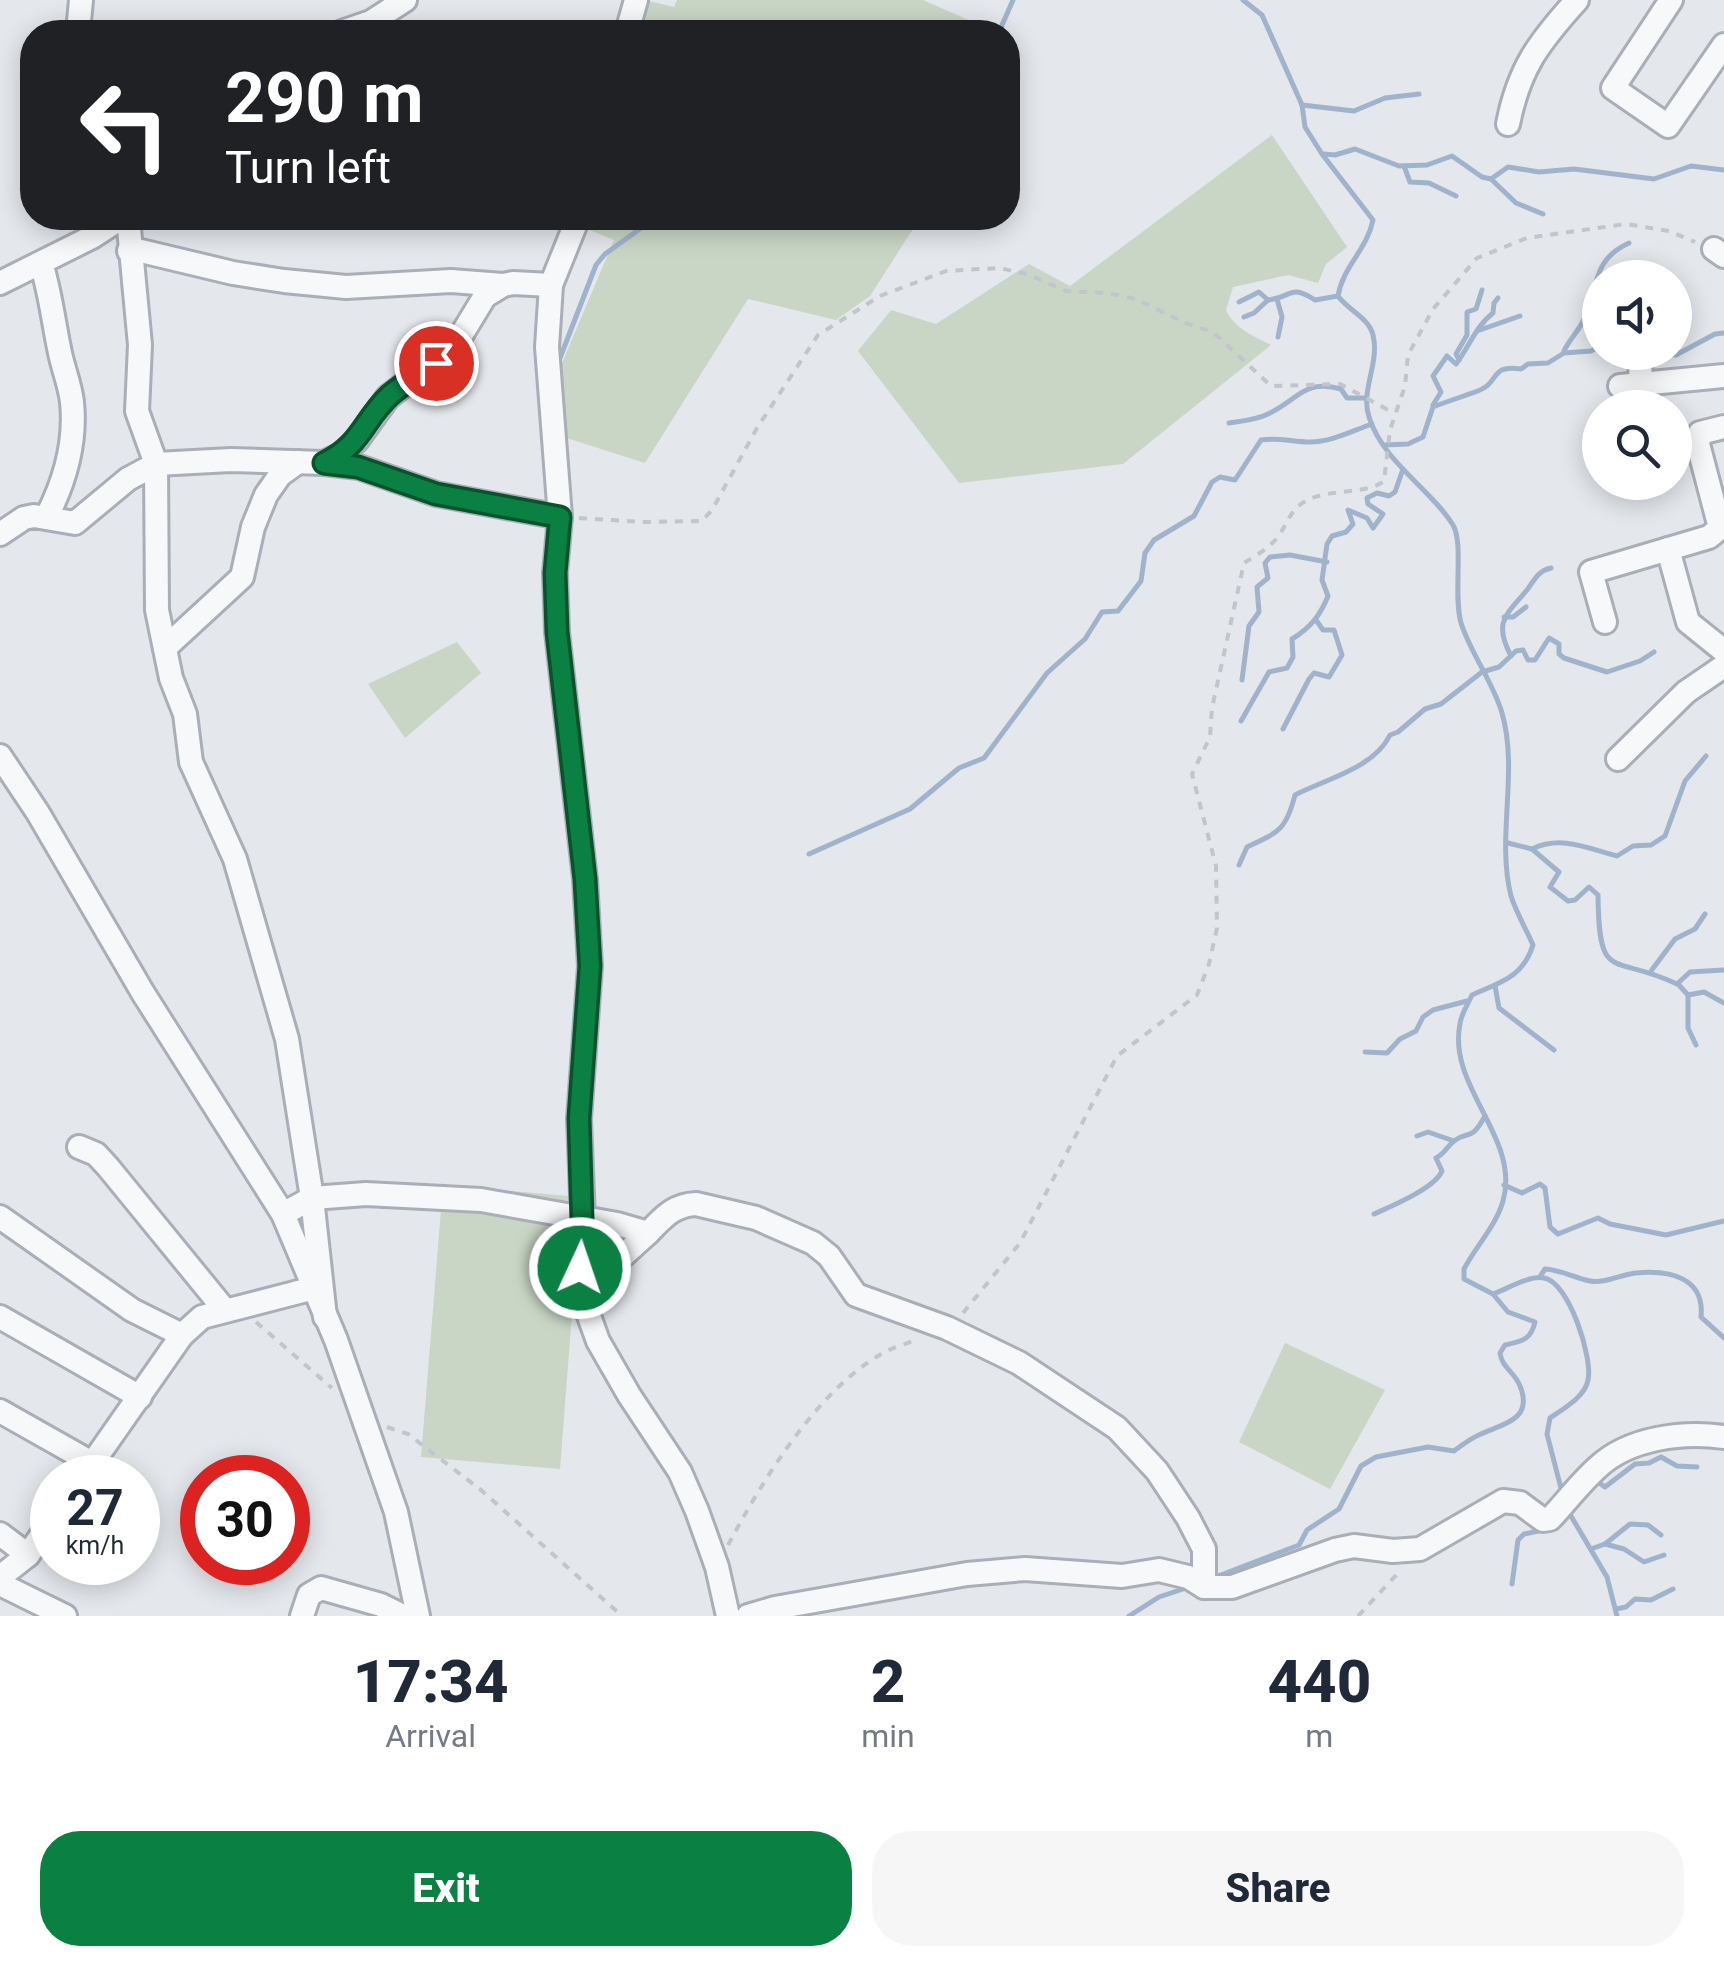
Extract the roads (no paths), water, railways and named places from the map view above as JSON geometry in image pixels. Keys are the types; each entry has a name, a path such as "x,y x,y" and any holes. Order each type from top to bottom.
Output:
{"street":[{"path":"374,20 404,0"},
{"path":"1508,124 1515,88 1532,54 1577,0"},
{"path":"1671,0 1613,88 1668,126 1724,45"},
{"path":"0,283 98,230"},
{"path":"120,230 129,251 140,345 137,411 156,464 157,610 171,678 185,714 191,762 235,859 287,1039 312,1198 325,1317"},
{"path":"573,230 550,285 547,348 560,517 555,573 557,632 585,879 590,966 579,1118 583,1292 598,1342 680,1472 717,1567 728,1616"},
{"path":"129,251 142,250 232,273 346,287 450,281 550,285"},
{"path":"41,263 72,400 73,434 63,480 47,516"},
{"path":"324,463 357,440 388,397 454,348 477,305 502,285"},
{"path":"1635,370 1630,385 1724,376"},
{"path":"1605,622 1590,572 1709,536 1720,528 1698,444 1700,433 1724,427"},
{"path":"0,534 24,518 47,516 75,522 128,479 156,464 192,460 358,467 436,494 560,517"},
{"path":"165,648 242,577 252,527 266,495 280,475 298,462"},
{"path":"1668,549 1688,622 1724,651"},
{"path":"1618,759 1686,692 1724,666"},
{"path":"0,756 38,813 143,994 283,1214 336,1340 396,1512 418,1616"},
{"path":"79,1147 96,1154 108,1166 224,1309"},
{"path":"283,1214 312,1198 366,1194 481,1200 617,1224 648,1234"},
{"path":"583,1292 670,1210 682,1204 756,1218 814,1243 829,1256 856,1295 946,1328 1019,1363 1117,1428 1157,1471 1199,1539 1206,1561 1204,1587"},
{"path":"0,1217 132,1310 182,1335"},
{"path":"98,1455 182,1335 202,1317 314,1288"},
{"path":"0,1317 140,1397"},
{"path":"0,1411 65,1455"},
{"path":"748,1616 967,1574 1025,1569 1122,1576 1159,1570 1188,1577 1204,1587 1232,1588 1354,1546 1393,1551 1420,1549 1503,1501 1517,1502 1543,1520 1550,1519 1595,1469 1623,1449 1664,1438 1724,1437"},
{"path":"0,1534 28,1555"},
{"path":"0,1576 30,1552"},
{"path":"0,1584 65,1616"},
{"path":"302,1616 309,1595 320,1588 381,1604 404,1616"}],"waterway":[{"path":"1004,20 1013,0"},
{"path":"1243,0 1262,15 1302,105 1305,127 1373,220 1338,296 1373,335 1369,417 1385,448 1453,525 1458,544 1461,623 1493,690 1507,735 1507,874 1513,902 1533,945 1517,971 1472,995 1461,1020 1459,1047 1464,1069 1494,1134 1506,1178 1500,1210 1464,1269 1464,1279 1493,1294 1525,1280 1544,1278 1553,1283 1570,1306 1589,1369 1583,1392 1550,1418 1547,1434 1563,1496"},
{"path":"1302,105 1354,111 1385,98 1419,94"},
{"path":"1324,154 1355,149 1399,166 1427,165 1452,156 1491,179 1508,167 1539,172 1574,169 1654,179 1691,166 1724,170"},
{"path":"1404,166 1410,182 1429,183 1456,196"},
{"path":"1491,179 1516,203 1543,214"},
{"path":"560,358 596,265 638,230"},
{"path":"1564,351 1583,322 1603,265 1629,243"},
{"path":"1459,360 1456,354 1467,335 1467,312 1476,309 1482,290"},
{"path":"1239,302 1259,292 1268,300"},
{"path":"1244,317 1268,300 1291,293 1315,300 1338,296"},
{"path":"1433,405 1441,392 1433,376 1447,356 1456,364 1493,313 1498,298"},
{"path":"1277,299 1282,317 1278,337"},
{"path":"1477,331 1520,316"},
{"path":"1692,346 1724,333"},
{"path":"1384,445 1408,444 1423,437 1433,407 1486,387 1504,369 1521,369 1528,364 1548,363 1564,353 1582,352"},
{"path":"1229,423 1263,416 1302,392 1318,387 1341,389 1347,398 1365,398"},
{"path":"809,854 910,809 959,768 984,758 1047,673 1085,639 1102,612 1118,611 1141,581 1145,553 1154,540 1194,516 1212,482 1220,477 1235,480 1261,440 1318,442 1372,424"},
{"path":"1241,721 1269,672 1287,668 1293,657 1292,639 1314,621 1325,603 1328,596 1322,580 1327,544 1332,536 1346,532 1353,524 1348,510 1367,518 1373,528 1383,514 1368,504 1367,498 1395,492 1403,469"},
{"path":"1242,680 1249,626 1259,612 1257,587 1268,578 1265,563 1270,557 1290,555 1327,562"},
{"path":"1511,656 1503,635 1504,620 1537,576 1551,568"},
{"path":"1504,617 1513,617 1526,607"},
{"path":"1283,729 1309,679 1314,673 1329,677 1342,655 1334,630 1323,630 1316,620"},
{"path":"1239,865 1247,847 1284,823 1295,795 1361,764 1390,735 1425,709 1441,704 1482,672 1499,667 1516,651 1523,650 1528,660 1535,660 1549,638 1559,644 1559,654 1564,658 1607,672 1654,652"},
{"path":"1532,849 1564,843 1617,856 1633,846 1651,845 1665,836 1685,781 1706,756"},
{"path":"1508,843 1532,849 1559,872 1550,887 1568,901 1575,900 1589,887 1598,895 1602,943 1606,955 1614,962 1677,984 1690,972 1724,970"},
{"path":"1651,971 1675,939 1695,929 1705,914"},
{"path":"1678,984 1688,995 1688,1028 1696,1045"},
{"path":"1495,986 1499,1008 1554,1050"},
{"path":"1688,995 1704,992 1724,1003"},
{"path":"1365,1052 1387,1053 1400,1039 1416,1031 1423,1017 1433,1010 1467,1001"},
{"path":"1374,1214 1431,1184 1442,1171 1436,1158 1454,1141 1473,1133 1485,1116"},
{"path":"1417,1136 1428,1132 1454,1141"},
{"path":"1504,1185 1522,1193 1540,1184 1545,1188 1550,1227 1558,1234 1598,1218 1666,1235 1724,1221"},
{"path":"1541,1275 1545,1269 1595,1282 1636,1273 1672,1275 1691,1285 1701,1304 1701,1317 1724,1338"},
{"path":"1213,1578 1299,1545 1307,1530 1339,1509 1361,1466 1376,1457 1428,1447 1454,1451 1514,1419 1523,1406 1523,1397 1500,1353 1505,1345 1528,1336 1535,1322 1508,1312 1493,1294"},
{"path":"1595,1480 1605,1487 1635,1464 1661,1457 1677,1466 1697,1467"},
{"path":"1568,1511 1607,1577 1617,1616"},
{"path":"1591,1549 1605,1544 1630,1524 1648,1525 1661,1535"},
{"path":"1512,1584 1518,1540 1524,1534 1548,1529"},
{"path":"1605,1544 1624,1549 1644,1562 1664,1555"},
{"path":"1129,1616 1159,1597 1189,1587"},
{"path":"1616,1609 1635,1599 1651,1600 1673,1589"}]}
